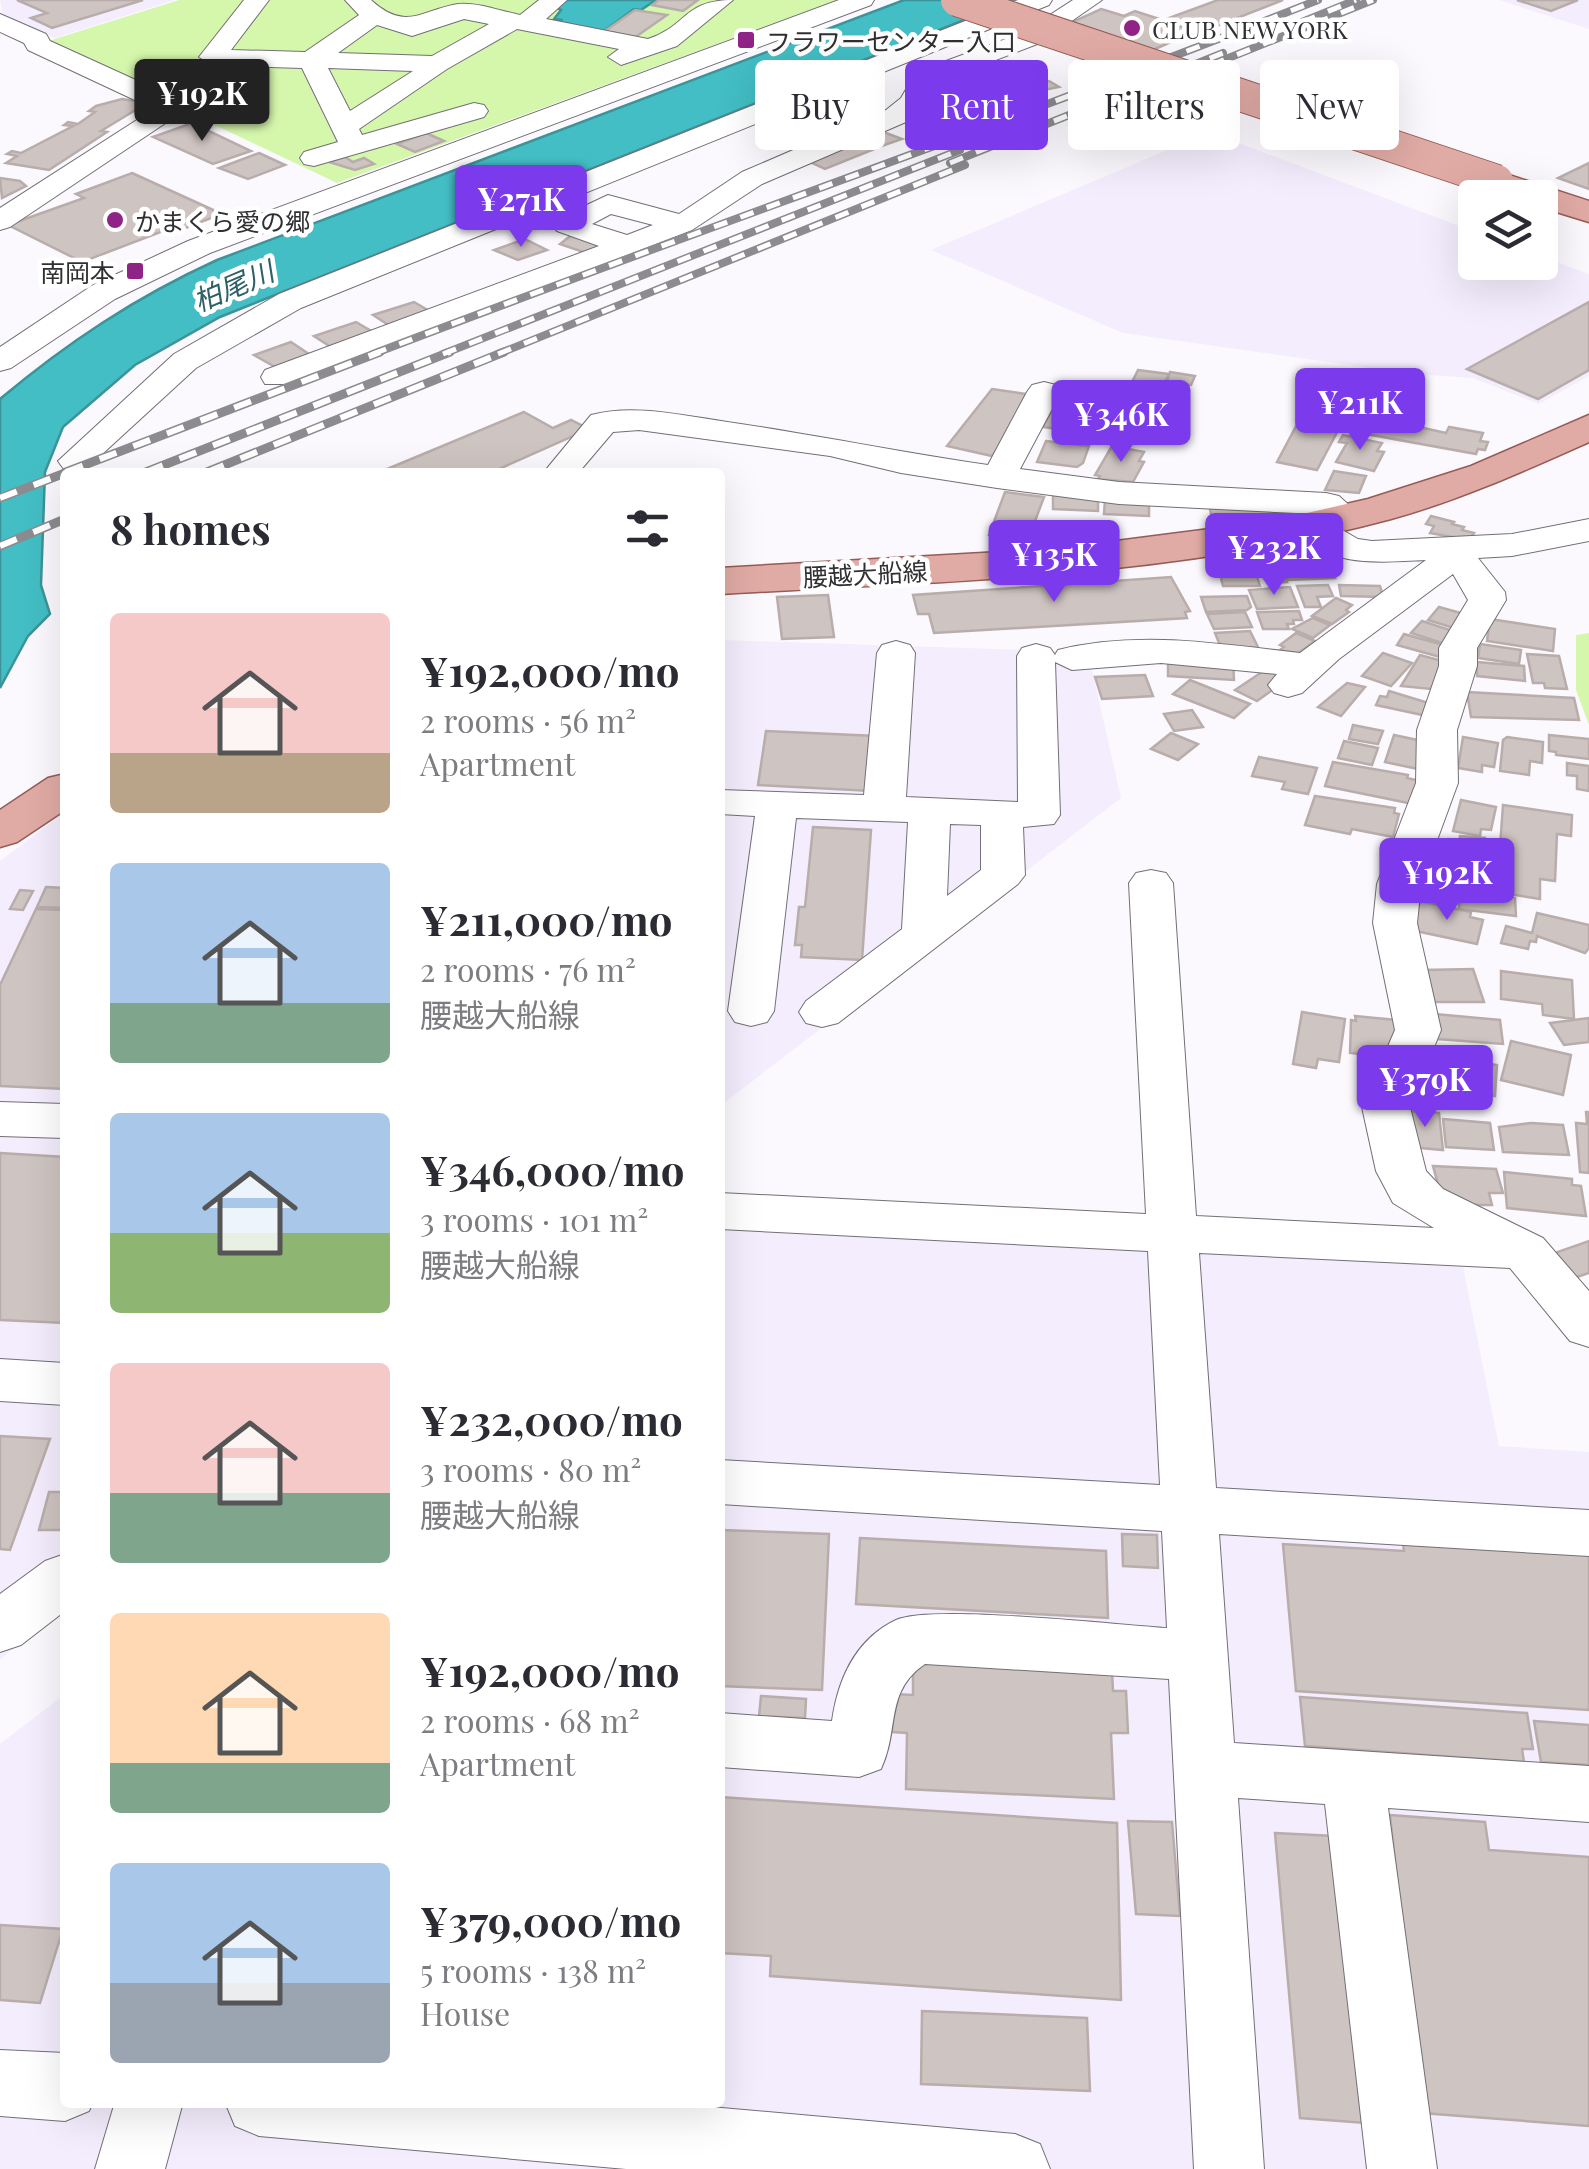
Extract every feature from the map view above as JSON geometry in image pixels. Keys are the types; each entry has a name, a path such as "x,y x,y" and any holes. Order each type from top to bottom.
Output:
{"main road":[{"path":"958,0 1589,212"},
{"name":"腰越大船線","path":"725,581 1159,554 1328,522 1492,472 1589,426"},
{"path":"0,832 60,791"}],"street":[{"path":"257,0 212,57 437,64 555,0"},
{"path":"597,67 676,36 721,0"},
{"path":"5,352 104,292 234,232 862,0"},
{"path":"75,460 185,361 290,301 1040,0"},
{"path":"973,60 1031,38 1090,0"},
{"path":"310,60 366,8 412,28 462,10 649,47"},
{"path":"0,22 38,39 37,45 174,108 0,221"},
{"path":"987,22 992,30 1031,38"},
{"path":"896,59 905,65"},
{"path":"310,60 348,137"},
{"path":"314,158 348,137 437,64"},
{"path":"348,137 492,105"},
{"path":"277,377 682,224 752,178 896,116 905,108"},
{"path":"628,246 567,226 608,204 682,224"},
{"path":"997,478 1021,441 1044,392"},
{"path":"564,468 603,422 639,420 830,446 997,478 1119,493 1326,504 1328,522 1348,549 1454,552 1512,546 1589,530"},
{"path":"725,802 1039,815 1054,657 1182,652 1298,677 1454,552"},
{"path":"1454,552 1486,592 1487,600 1458,648 1458,666 1437,730 1437,782 1399,884 1396,923 1418,1013 1418,1030 1386,1107 1401,1171 1411,1190 1425,1202 1525,1251 1589,1327"},
{"path":"884,809 896,653"},
{"path":"751,1010 777,804"},
{"path":"924,934 929,811"},
{"path":"822,1012 1003,875 1002,814"},
{"path":"1152,883 1230,2169"},
{"path":"0,1119 60,1121"},
{"path":"725,1212 1525,1251"},
{"path":"0,1380 60,1384"},
{"path":"725,1482 1589,1532"},
{"path":"0,1627 60,1582"},
{"path":"725,1740 859,1750 869,1680 893,1651 917,1638 1198,1654"},
{"path":"1205,1768 1589,1794"},
{"path":"1354,1778 1402,2169"},
{"path":"0,2083 60,2087"},
{"path":"130,2169 147,2108"},
{"path":"327,2108 1015,2169"}],"shaded area":[{"path":"0,0 175,0 55,38 3,17"},
{"path":"1499,0 1589,0 1589,29"},
{"path":"1240,143 1458,226 1458,280 1558,280 1558,263 1589,274 1589,376 1539,404 1473,378 1414,374 1123,333 931,250 1167,150 1240,150"},
{"path":"725,640 1088,652 1121,798 725,1102"},
{"path":"60,816 60,1613 0,1659 0,861"},
{"path":"734,1222 1463,1267 1499,1446 1589,1452 1589,2169 0,2169 0,1744 60,1698 60,2108 725,2108 725,1230"}],"green space":[{"path":"179,0 837,0 337,183 42,43"},
{"path":"1589,633 1589,725 1576,690 1576,635"}],"water":[{"path":"565,0 656,0 641,10 634,9 604,31 557,24 561,20 554,19 561,10 557,8"},
{"name":"柏尾川","path":"904,0 1014,0 864,60 755,60 755,103 220,317 135,365 63,427 45,472 41,585 50,614 28,636 0,688 0,399 104,322 217,260"}],"building":[{"path":"17,0 143,0 52,28 31,18 47,13"},
{"path":"659,0 698,0 683,11 652,5"},
{"path":"1218,0 1283,0 1204,31 1169,18"},
{"path":"1517,0 1578,0 1551,11"},
{"name":"CLUB NEW YORK","path":"1101,9 1124,16 1135,11 1196,31 1151,51 1068,24"},
{"path":"635,10 667,15 634,38 602,33"},
{"path":"122,99 147,103 49,170 6,163 17,156 7,154 12,151 21,153 73,126 64,125 68,122 78,124 95,112 89,111 96,106"},
{"path":"192,123 251,151 213,164 153,137"},
{"path":"426,133 444,141 415,152 397,144"},
{"path":"885,133 902,139 885,145"},
{"path":"839,150 872,150 825,169 810,162"},
{"path":"259,153 285,165 248,179 219,168"},
{"path":"345,157 353,162 364,158 374,164 355,170 329,162"},
{"path":"1589,163 1589,189 1558,178"},
{"name":"かまくら愛の郷","path":"132,173 222,214 170,234 163,231 82,262 8,225 84,198 76,194"},
{"path":"0,178 20,181 26,186 2,198"},
{"path":"573,234 603,244 586,253 560,244"},
{"path":"525,239 547,250 518,260 494,250"},
{"path":"414,302 431,312 390,326 373,315"},
{"path":"1589,302 1589,370 1538,399 1467,369"},
{"path":"356,322 373,332 331,347 314,336"},
{"path":"291,342 312,356 275,367 254,355"},
{"path":"1138,370 1169,374 1159,394 1130,393"},
{"path":"1170,372 1195,376 1191,385 1167,382"},
{"path":"992,389 1026,394 1008,435 992,456 947,446"},
{"path":"1059,392 1088,397 1080,413 1050,409"},
{"path":"1093,395 1116,398 1108,416 1086,413"},
{"path":"524,412 553,428 571,420 589,429 501,468 390,468"},
{"path":"1051,412 1080,416 1073,431 1043,427"},
{"path":"1353,412 1446,433 1449,427 1483,433 1480,441 1488,442 1485,450 1478,449 1476,454 1344,430"},
{"path":"1081,415 1108,419 1100,437 1073,433"},
{"path":"1302,415 1342,423 1317,470 1277,462"},
{"path":"1114,426 1138,430 1132,442 1105,442"},
{"path":"1343,435 1382,443 1377,451 1384,452 1374,471 1336,462 1347,443 1339,442"},
{"path":"1046,441 1089,446 1083,463 1077,467 1037,462"},
{"path":"1112,446 1144,452 1139,461 1144,462 1133,482 1098,479 1100,476 1095,475"},
{"path":"1334,471 1366,476 1359,493 1325,490"},
{"path":"1005,492 1044,497 1028,540 989,535"},
{"path":"1053,495 1098,497 1098,511 1053,509"},
{"path":"1105,499 1149,502 1149,516 1104,514"},
{"path":"1209,503 1273,505 1275,515 1258,515 1259,519 1246,521 1212,520"},
{"path":"1431,516 1474,533 1469,540 1430,533 1434,526 1426,524"},
{"path":"1327,561 1335,578 1288,580 1282,566"},
{"path":"1280,564 1287,582 1268,583 1261,565"},
{"path":"1218,567 1254,567 1260,586 1223,586"},
{"path":"1171,577 1190,611 1185,612 1187,618 934,633 929,614 918,614 913,595"},
{"path":"1328,585 1333,596 1317,597 1321,607 1305,607 1297,586"},
{"path":"1339,585 1380,586 1383,597 1341,596"},
{"path":"1290,587 1298,607 1257,609 1249,590"},
{"path":"828,595 834,637 782,639 777,597"},
{"path":"1247,596 1251,607 1247,610 1206,612 1201,597"},
{"path":"1336,598 1352,605 1346,610 1349,612 1332,624 1312,616"},
{"path":"1439,607 1468,615 1457,629 1428,620"},
{"path":"1299,611 1302,620 1287,624 1289,629 1263,629 1257,612"},
{"path":"1245,612 1252,627 1214,629 1207,614"},
{"path":"1313,618 1330,625 1313,638 1292,629"},
{"path":"1490,619 1555,629 1553,651 1487,641"},
{"path":"1422,621 1456,632 1445,644 1411,633"},
{"path":"1250,631 1258,647 1221,648 1215,633"},
{"path":"1296,633 1315,641 1293,657 1279,651 1284,647 1280,645"},
{"path":"1404,634 1447,646 1440,657 1397,645"},
{"path":"1480,644 1521,650 1519,664 1478,658"},
{"path":"1383,653 1412,663 1391,686 1362,676"},
{"path":"1527,654 1559,656 1567,689 1533,683"},
{"path":"1420,655 1446,662 1431,689 1401,686"},
{"path":"1168,657 1233,660 1234,680 1168,676"},
{"path":"1477,662 1524,666 1525,681 1477,676"},
{"path":"1271,666 1292,676 1257,701 1235,690"},
{"path":"1145,675 1153,696 1102,699 1095,677"},
{"path":"1190,680 1250,704 1234,718 1173,694"},
{"path":"1347,683 1365,687 1341,716 1318,707"},
{"path":"1389,691 1432,704 1427,716 1376,705 1380,696 1387,697"},
{"path":"1467,692 1574,698 1579,720 1471,717"},
{"path":"1192,710 1203,727 1174,731 1164,714"},
{"path":"1353,725 1383,731 1378,744 1349,739"},
{"path":"766,731 876,736 871,791 758,785"},
{"path":"1171,733 1198,744 1178,760 1151,749"},
{"path":"1394,735 1427,742 1418,769 1385,762"},
{"path":"1549,735 1589,739 1589,759 1549,751"},
{"path":"1463,737 1498,743 1494,767 1482,765 1482,772 1458,768"},
{"path":"1507,737 1543,742 1542,763 1530,761 1529,775 1500,771 1503,740"},
{"path":"1344,741 1378,748 1372,765 1338,758"},
{"path":"1259,757 1317,768 1308,794 1282,789 1285,782 1252,776"},
{"path":"1333,762 1408,775 1407,778 1420,781 1413,804 1325,786"},
{"path":"1567,763 1589,766 1589,791 1577,789 1577,776 1567,775"},
{"path":"1315,796 1395,808 1394,813 1399,814 1393,837 1305,825"},
{"path":"1461,800 1496,807 1491,830 1481,829 1480,836 1453,831"},
{"path":"1503,805 1572,815 1571,836 1557,834 1555,881 1540,879 1540,899 1502,893 1503,876 1498,875"},
{"path":"813,827 871,830 862,960 801,957 802,945 795,945 799,907 805,907"},
{"path":"1460,836 1485,838 1485,845 1492,845 1495,874 1472,872 1471,862 1440,852 1449,839 1460,841"},
{"path":"1427,863 1456,868 1453,900 1423,895"},
{"path":"1459,885 1500,887 1500,896 1515,898 1516,916 1459,909"},
{"path":"46,887 60,888 60,908 37,907"},
{"path":"20,890 33,891 23,910 10,909"},
{"path":"1420,901 1471,912 1470,917 1483,920 1477,944 1411,930"},
{"path":"36,909 60,910 60,1089 0,1086 0,985"},
{"path":"1537,913 1589,925 1589,948 1585,953 1537,936 1528,949 1501,943 1506,926 1532,933"},
{"path":"1473,969 1484,1002 1433,1002 1423,970"},
{"path":"1501,971 1572,980 1574,1019 1543,1015 1542,1004 1501,999"},
{"path":"1302,1012 1345,1019 1339,1062 1318,1059 1316,1068 1293,1064"},
{"path":"1435,1014 1500,1020 1503,1044 1437,1039"},
{"path":"1355,1016 1396,1020 1396,1058 1350,1053 1351,1020 1356,1021"},
{"path":"1589,1018 1589,1042 1564,1045 1550,1023"},
{"path":"1511,1041 1571,1055 1563,1095 1501,1080"},
{"path":"1423,1058 1458,1064 1454,1092 1413,1084"},
{"path":"1471,1061 1497,1065 1495,1096 1457,1090 1460,1065 1471,1066"},
{"path":"1407,1111 1439,1113 1443,1150 1410,1147"},
{"path":"1589,1112 1589,1173 1580,1172 1576,1123 1587,1124"},
{"path":"1443,1119 1490,1123 1494,1150 1446,1147"},
{"path":"1563,1125 1569,1155 1503,1152 1499,1127"},
{"path":"0,1153 60,1157 60,1323 0,1320"},
{"path":"1433,1166 1496,1169 1503,1193 1489,1193 1492,1205 1461,1205 1442,1199"},
{"path":"1504,1172 1572,1179 1572,1185 1581,1186 1586,1216 1507,1208"},
{"path":"1589,1241 1589,1273 1571,1279 1549,1255"},
{"path":"0,1436 50,1439 10,1550 0,1549"},
{"path":"49,1492 60,1492 60,1530 39,1530"},
{"path":"725,1530 829,1534 822,1690 725,1686"},
{"path":"1122,1534 1157,1535 1158,1568 1123,1566"},
{"path":"860,1538 1106,1551 1108,1618 856,1604"},
{"path":"1403,1543 1589,1553 1589,1710 1296,1691 1283,1544 1404,1551"},
{"path":"913,1661 1112,1671 1113,1691 1126,1691 1128,1733 1111,1733 1114,1799 906,1789 907,1733 892,1732 894,1694 913,1695"},
{"path":"761,1696 806,1699 805,1718 759,1716"},
{"path":"1300,1697 1527,1713 1533,1749 1522,1749 1524,1762 1305,1746"},
{"path":"1534,1721 1589,1725 1589,1765 1541,1762"},
{"path":"725,1797 1117,1823 1121,2000 770,1976 771,1956 725,1953"},
{"path":"1390,1815 1485,1822 1489,1850 1589,1857 1589,2126 1422,2113"},
{"path":"1128,1821 1172,1822 1180,1916 1136,1914"},
{"path":"1275,1833 1334,1836 1365,2123 1300,2118"},
{"path":"0,1925 60,1929 40,2003 0,2000"},
{"path":"922,2011 1087,2018 1090,2091 921,2084"}],"railway":[{"path":"373,354 1318,0"},
{"path":"1302,22 1356,0"},
{"path":"1223,60 1373,0"},
{"path":"950,163 1223,53"},
{"path":"443,354 960,150"},
{"path":"498,354 965,165"},
{"path":"76,468 380,352"},
{"path":"156,468 450,352"},
{"path":"217,468 504,352"},
{"path":"0,498 60,475"},
{"path":"0,546 60,521"}],"place":[{"name":"CLUB NEW YORK","path":"1132,28"},
{"name":"フラワーセンター入口","path":"746,40"},
{"name":"かまくら愛の郷","path":"115,220"},
{"name":"南岡本","path":"135,271"}]}
